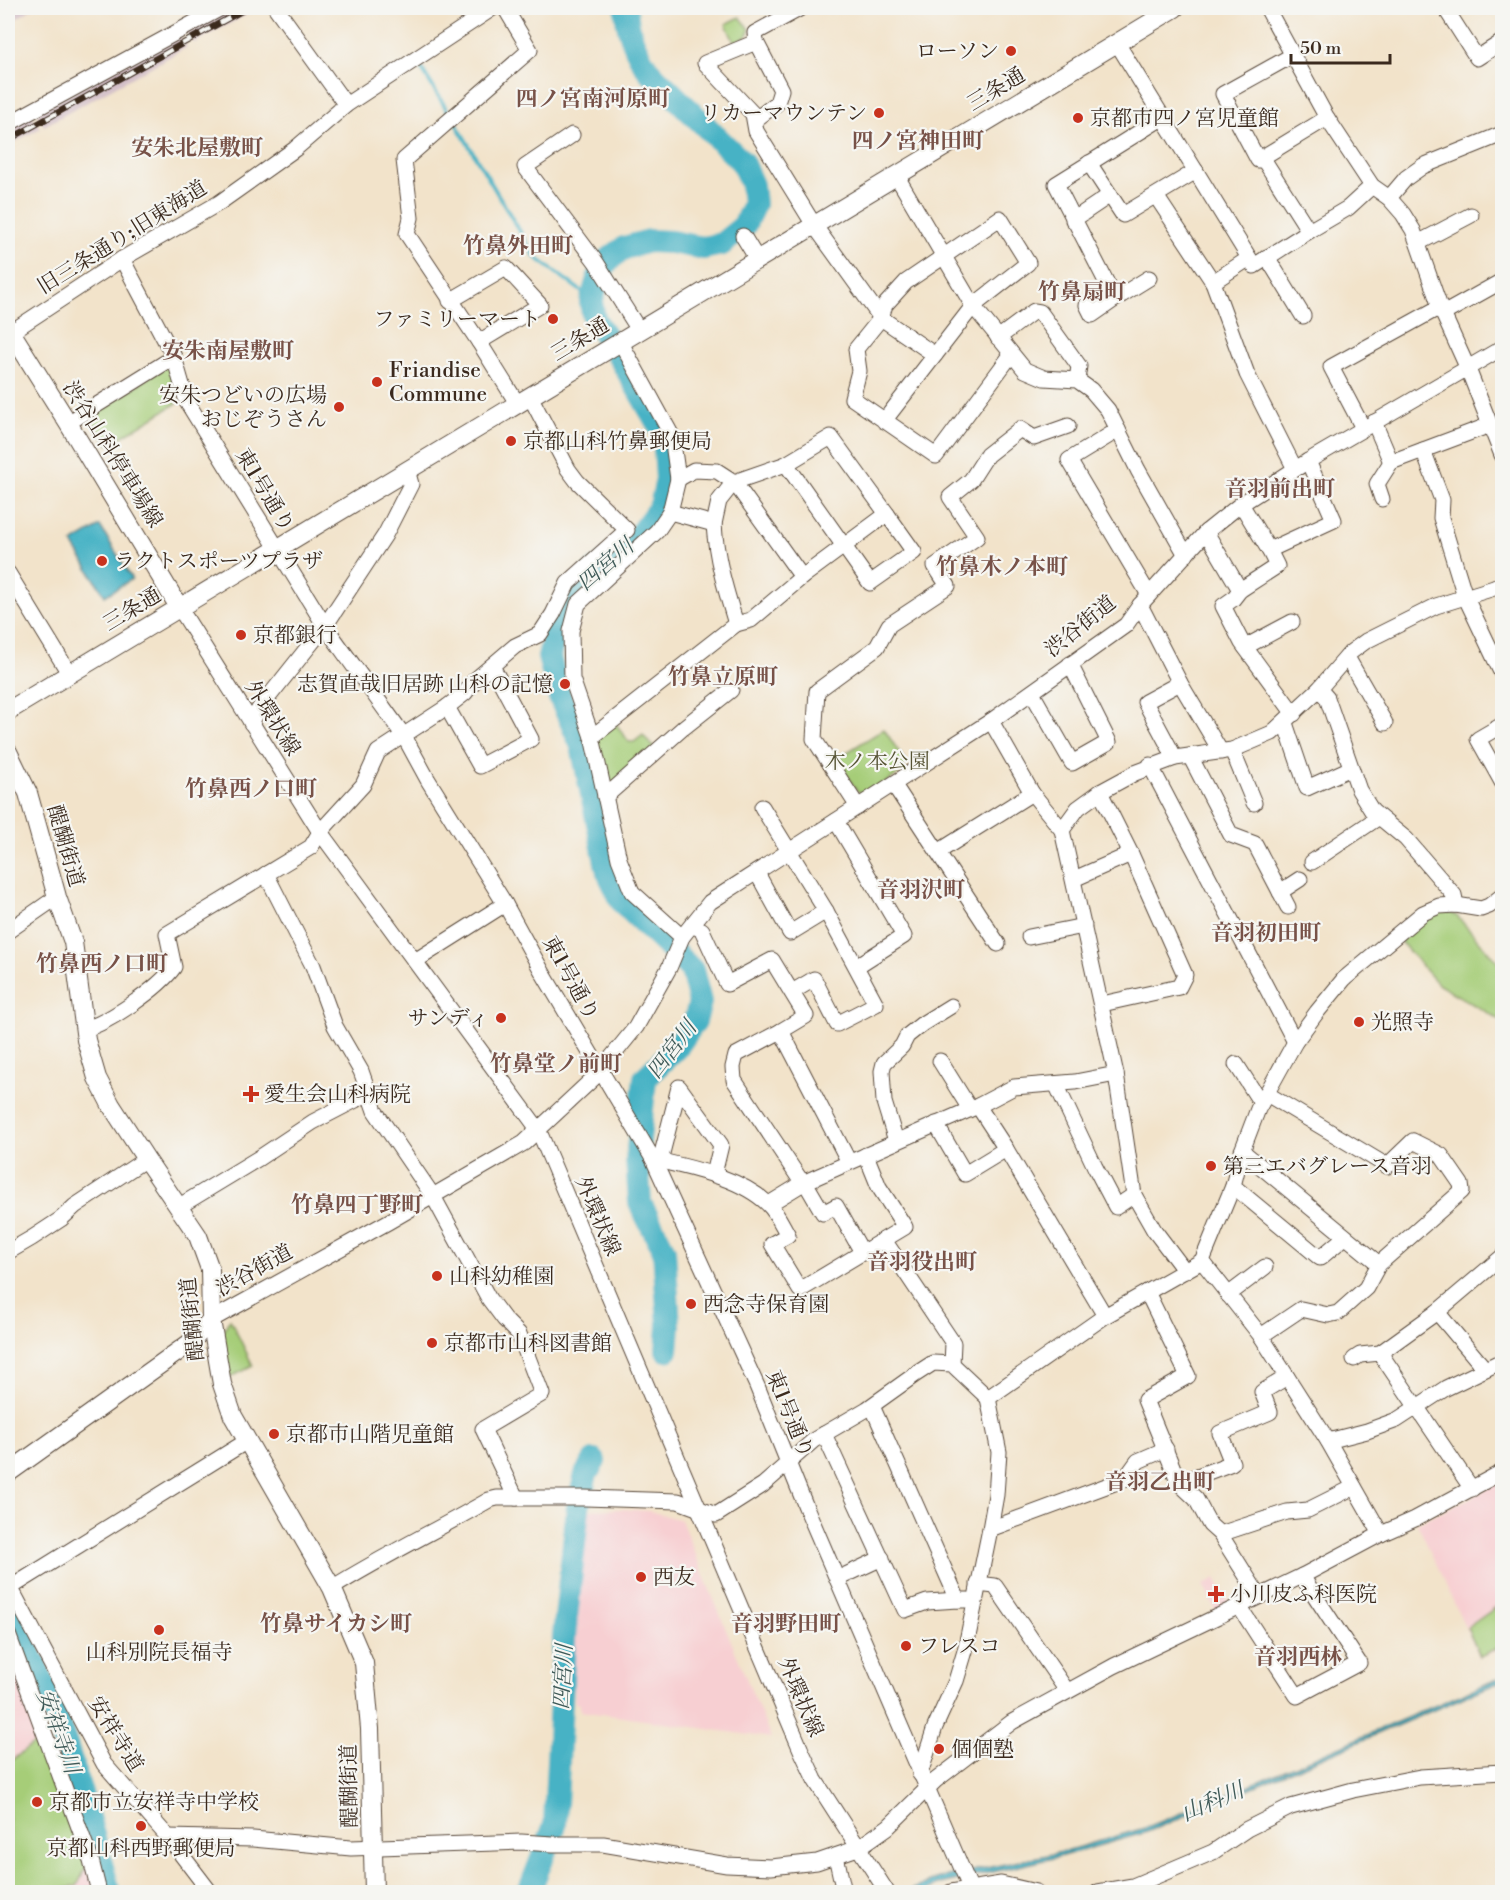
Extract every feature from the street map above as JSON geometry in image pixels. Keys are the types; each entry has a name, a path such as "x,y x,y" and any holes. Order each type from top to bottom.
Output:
{"main road":[{"name":"三条通","path":"8,711 1175,8"},
{"name":"渋谷山科停車場線","path":"8,331 68,423 179,607"},
{"name":"醍醐街道","path":"8,752 27,793 57,897 73,942 86,1040 97,1078 146,1160 198,1236 210,1269 211,1320 222,1384 233,1416 332,1588 364,1663 370,1730 374,1893"},
{"name":"渋谷街道","path":"8,1473 190,1343 211,1320"}],"street":[{"path":"8,124 221,8"},
{"path":"276,8 346,105"},
{"name":"旧三条通り;旧東海道","path":"8,331 122,259 219,203 295,148 346,105 493,8"},
{"path":"85,1029 98,1026 164,981 174,967 167,934 312,847 320,832 363,785 378,752 447,707 515,646 540,634 568,583 627,530 577,481 568,469 524,399 479,342 407,234 411,218 404,160 530,50 505,8"},
{"path":"754,120 777,103 781,90 756,42 754,33 801,8"},
{"path":"1268,8 1327,118 1372,186 1389,198 1413,230 1441,311 1468,369 1503,455"},
{"path":"1445,8 1478,58 1503,42"},
{"path":"756,42 705,63 753,114 756,131 814,225 881,318 935,355"},
{"path":"1117,43 1254,266 1348,208 1372,186"},
{"path":"1293,55 1223,94 1258,160 1327,118"},
{"path":"1115,299 1056,184 1162,118"},
{"path":"1389,198 1406,178 1424,166 1503,134"},
{"path":"572,135 525,167 596,262 639,330"},
{"path":"1262,156 1309,231"},
{"path":"1089,163 1122,215 1196,171"},
{"path":"896,175 973,306 1011,355 1034,375 1044,378 1077,380 1091,390 1108,410 1186,555"},
{"path":"1073,220 1110,195"},
{"path":"1156,196 1213,282 1247,374 1295,469"},
{"path":"1418,243 1471,215"},
{"path":"884,421 973,306 1028,263 1000,218 906,282 885,305 881,318 856,349 859,371 852,398 884,421 936,456 1011,355"},
{"path":"743,236 757,259"},
{"path":"1267,257 1303,316"},
{"name":"東1号通り","path":"122,259 174,357 187,402 325,626 404,736 428,780 505,904 599,1071 656,1160 757,1386 788,1464 970,1889"},
{"path":"1213,282 1248,259"},
{"path":"450,301 506,268 540,305 479,342"},
{"path":"1087,305 1092,315 1149,278"},
{"path":"1391,462 1331,367 1502,281"},
{"path":"998,338 1034,311 1040,312 1079,366 1077,380"},
{"path":"614,345 672,436 678,479 670,512 657,531 578,604 571,631 572,679 592,737 619,859 632,892 687,931 702,930 727,984 772,960 792,992 806,1016 736,1055 732,1067 734,1080 799,1178 805,1182 823,1213 836,1206 862,1252"},
{"name":"渋谷街道","path":"211,1320 524,1143 599,1071 636,1027 687,931 711,902 991,721 1126,625 1144,600 1206,532 1241,504 1308,461 1503,348"},
{"path":"68,423 174,357"},
{"path":"1382,499 1377,484 1391,462 1490,425"},
{"path":"858,807 814,739 817,691 877,647 889,625 948,586 935,567 977,537 950,497 971,480 987,456 1020,429 1034,438 1068,426"},
{"path":"1118,430 1069,460 1144,600 1180,683 1226,751 1254,803"},
{"path":"736,624 722,578 715,544 714,524 719,501 734,482 786,464 831,437 914,552 870,583 786,464"},
{"path":"1423,450 1442,500 1441,518 1465,596 1503,674"},
{"path":"1269,550 1334,520 1308,461"},
{"path":"251,723 259,709 325,626 385,535 411,484 407,470"},
{"path":"678,479 694,470 717,471 734,482 802,577"},
{"path":"1241,504 1277,566 1240,590 1223,606 1245,647 1289,718 1307,788 1350,768"},
{"path":"670,512 714,524"},
{"path":"592,737 736,624 751,620 802,577 887,514"},
{"path":"1206,532 1240,590"},
{"path":"8,573 69,673"},
{"path":"1062,830 1078,808 1100,792 1150,765 1182,757 1226,751 1272,733 1319,689 1347,657 1366,641 1436,606 1503,584"},
{"name":"外環状線","path":"179,607 320,832 538,1129 801,1750 815,1780 885,1889"},
{"path":"1245,647 1292,622"},
{"path":"1347,657 1385,723"},
{"path":"1032,693 1072,763 1110,742 1071,664"},
{"path":"447,707 480,766 531,739 492,666"},
{"path":"1180,683 1145,702 1231,835 1255,844 1288,907"},
{"path":"1319,689 1327,698 1350,768 1359,790 1372,811 1406,839 1454,896 1456,905"},
{"path":"605,797 731,690"},
{"path":"991,721 1032,793 1062,830 1116,1074 1134,1195 1154,1230 1185,1270"},
{"path":"1503,725 1478,739 1503,783"},
{"path":"1150,765 1295,1042"},
{"path":"894,785 998,944"},
{"path":"1100,792 1131,854 1185,975 1179,987 1102,1004"},
{"path":"938,852 1032,793"},
{"path":"762,807 826,911 876,1004 837,1024 814,979 792,992"},
{"path":"1312,862 1379,817"},
{"path":"836,821 904,936 857,966"},
{"path":"1074,879 1131,854"},
{"path":"758,873 790,933 826,911"},
{"path":"266,874 313,966 335,1026 361,1071 375,1111 433,1196 489,1299 519,1334 542,1394 483,1429 516,1498"},
{"path":"1280,892 1300,879"},
{"path":"988,1398 1105,1316 1202,1261 1233,1186 1242,1151 1264,1098 1295,1042 1344,979 1423,913 1439,906 1456,905 1481,909 1503,896"},
{"path":"8,931 57,897"},
{"path":"415,960 505,904"},
{"path":"1029,937 1084,926"},
{"path":"896,1141 884,1101 882,1071 884,1063 902,1046 907,1036 951,1006"},
{"path":"781,1031 849,1162"},
{"path":"940,1061 1006,1149 1105,1316"},
{"path":"1236,1064 1264,1098 1387,1166 1413,1141 1441,1155 1461,1184 1462,1191 1379,1263 1366,1288 1338,1313 1328,1315 1301,1309 1260,1336"},
{"path":"769,1204 805,1182 974,1108 1014,1087 1056,1084 1116,1074"},
{"path":"1056,1084 1116,1207 1134,1195"},
{"path":"714,1174 721,1145 679,1087 656,1160 714,1174 744,1187 769,1204 788,1235 772,1244 800,1290 904,1227 879,1187 866,1155"},
{"path":"178,1207 313,1122 369,1093"},
{"path":"936,1124 965,1174 1006,1149"},
{"path":"1242,1151 1379,1263"},
{"path":"8,1252 61,1219 75,1206 146,1160"},
{"path":"1233,1186 1320,1258 1345,1237"},
{"path":"884,1240 953,1343 952,1364"},
{"path":"1357,1353 1380,1353 1437,1312 1503,1257"},
{"path":"1202,1261 1260,1336 1287,1377 1328,1441 1381,1534"},
{"path":"1228,1295 1265,1267"},
{"path":"1147,1292 1188,1376 1145,1400 1179,1483 1196,1498 1210,1525 1220,1534 1258,1596"},
{"path":"1437,1312 1485,1369"},
{"path":"1380,1353 1472,1489"},
{"path":"1328,1441 1367,1431 1396,1420 1446,1388 1503,1361"},
{"path":"332,1588 489,1500 579,1498 678,1501 716,1515 754,1491 814,1440 872,1406 933,1364 952,1364 988,1398 999,1452 996,1494 965,1651 956,1681 935,1727 920,1774"},
{"path":"1179,1483 1232,1463 1220,1433 1270,1412 1262,1392 1287,1377"},
{"path":"872,1406 958,1600"},
{"path":"824,1434 905,1610 927,1602 975,1599"},
{"path":"9,1585 247,1441"},
{"path":"990,1529 1125,1479 1138,1461 1166,1449"},
{"path":"168,1837 253,1839 372,1848 521,1842 603,1844 727,1865 771,1867 817,1862 858,1848 888,1827 927,1789 1012,1722 1067,1690 1302,1576 1503,1472"},
{"path":"1220,1534 1287,1512 1308,1509 1354,1488"},
{"path":"837,1579 882,1558"},
{"path":"1239,1606 1298,1696 1359,1664 1302,1576"},
{"path":"978,1584 995,1586 1067,1690"},
{"name":"安祥寺道","path":"9,1585 13,1610 105,1764 168,1837 210,1893"},
{"path":"8,1634 91,1860 99,1893"},
{"path":"1098,1893 1133,1886 1213,1852 1247,1829 1291,1807 1353,1790 1420,1777 1503,1772"},
{"path":"836,1856 844,1893"},
{"path":"951,1893 1001,1884 1036,1893"}],"shaded area":[{"path":"8,8 33,8 8,24"},
{"path":"226,8 259,8 194,43 185,30"},
{"path":"178,34 187,47 44,126 36,112"},
{"path":"31,114 40,128 8,146 8,128"},
{"path":"1502,1480 1502,1649 1479,1657 1417,1523 1481,1493"},
{"name":"西友","path":"585,1510 649,1511 681,1520 771,1738 580,1711 580,1704 575,1703 572,1634"},
{"name":"小川皮ふ科医院","path":"1216,1578 1229,1604 1216,1611 1203,1585"},
{"name":"京都市立安祥寺中学校","path":"8,1642 95,1888 79,1892 8,1892"}],"green space":[{"path":"740,17 750,29 746,37 734,42 726,24"},
{"path":"165,367 171,368 177,403 108,445 92,420 94,413"},
{"path":"613,720 629,742 634,742 643,735 657,752 605,797 592,737"},
{"name":"木ノ本公園","path":"884,729 906,763 901,773 865,795 857,791 836,759"},
{"path":"1439,911 1451,912 1457,916 1502,967 1502,1021 1439,985 1400,941 1428,917"},
{"path":"230,1319 253,1366 229,1378 222,1332"},
{"path":"1502,1603 1502,1646 1480,1656 1467,1628"},
{"name":"京都市立安祥寺中学校","path":"42,1738 86,1867 77,1886 52,1892 8,1892 8,1763"}],"water":[{"name":"ラクトスポーツプラザ","path":"100,526 132,579 105,596 72,543"},
{"path":"8,1605 31,1655 112,1892 105,1892 79,1808 23,1652 8,1620"},
{"name":"山科川","path":"1502,1677 1502,1681 1147,1832 1062,1856 940,1884 923,1892 907,1892 939,1878 1062,1852 1145,1828"}],"waterway":[{"name":"四宮川","path":"626,8 630,33 644,64 742,162 752,185 754,204 744,226 722,244 703,248 671,242 649,241 624,248 607,261 598,279 591,302 594,319 623,363 664,434 667,479 661,506 641,533 575,588 559,612 549,657 560,697 582,746 608,872 623,903 692,970 700,1002 695,1021 677,1047 645,1078 637,1160 640,1203 664,1250 669,1326 667,1350"},
{"path":"418,63 449,113"},
{"path":"455,122 535,257 581,291 591,302"},
{"name":"四宮川","path":"529,1892 555,1825 564,1636 578,1507 586,1474 594,1461"},
{"name":"安祥寺川","path":"8,1609 41,1677 67,1748 109,1892"}],"railway":[{"path":"8,12 14,8"},
{"path":"8,140 247,8"}],"place":[{"name":"ローソン","path":"1011,51"},
{"name":"リカーマウンテン","path":"879,113"},
{"name":"京都市四ノ宮児童館","path":"1078,118"},
{"name":"ファミリーマート","path":"553,319"},
{"name":"Friandise Commune","path":"377,382"},
{"name":"安朱つどいの広場 おじぞうさん","path":"339,407"},
{"name":"京都山科竹鼻郵便局","path":"511,441"},
{"name":"ラクトスポーツプラザ","path":"102,561"},
{"name":"京都銀行","path":"241,635"},
{"name":"志賀直哉旧居跡 山科の記憶","path":"565,684"},
{"name":"サンディ","path":"501,1018"},
{"name":"光照寺","path":"1359,1022"},
{"name":"愛生会山科病院","path":"251,1094"},
{"name":"第三エバグレース音羽","path":"1211,1166"},
{"name":"山科幼稚園","path":"437,1276"},
{"name":"西念寺保育園","path":"691,1304"},
{"name":"京都市山科図書館","path":"432,1343"},
{"name":"京都市山階児童館","path":"274,1434"},
{"name":"西友","path":"641,1577"},
{"name":"小川皮ふ科医院","path":"1216,1594"},
{"name":"山科別院長福寺","path":"159,1630"},
{"name":"フレスコ","path":"906,1646"},
{"name":"個個塾","path":"939,1749"},
{"name":"京都市立安祥寺中学校","path":"37,1802"},
{"name":"京都山科西野郵便局","path":"141,1826"}],"district":[{"name":"四ノ宮南河原町","path":"593,98"},
{"name":"四ノ宮神田町","path":"918,140"},
{"name":"安朱北屋敷町","path":"197,147"},
{"name":"竹鼻外田町","path":"518,245"},
{"name":"竹鼻扇町","path":"1082,291"},
{"name":"安朱南屋敷町","path":"228,350"},
{"name":"音羽前出町","path":"1280,488"},
{"name":"竹鼻木ノ本町","path":"1002,566"},
{"name":"竹鼻立原町","path":"723,676"},
{"name":"竹鼻西ノ口町","path":"251,788"},
{"name":"音羽沢町","path":"921,889"},
{"name":"音羽初田町","path":"1266,932"},
{"name":"竹鼻西ノ口町","path":"102,963"},
{"name":"竹鼻堂ノ前町","path":"556,1063"},
{"name":"竹鼻四丁野町","path":"357,1204"},
{"name":"音羽役出町","path":"922,1261"},
{"name":"音羽乙出町","path":"1160,1481"},
{"name":"竹鼻サイカシ町","path":"336,1623"},
{"name":"音羽野田町","path":"786,1623"},
{"name":"音羽西林","path":"1298,1656"}]}
